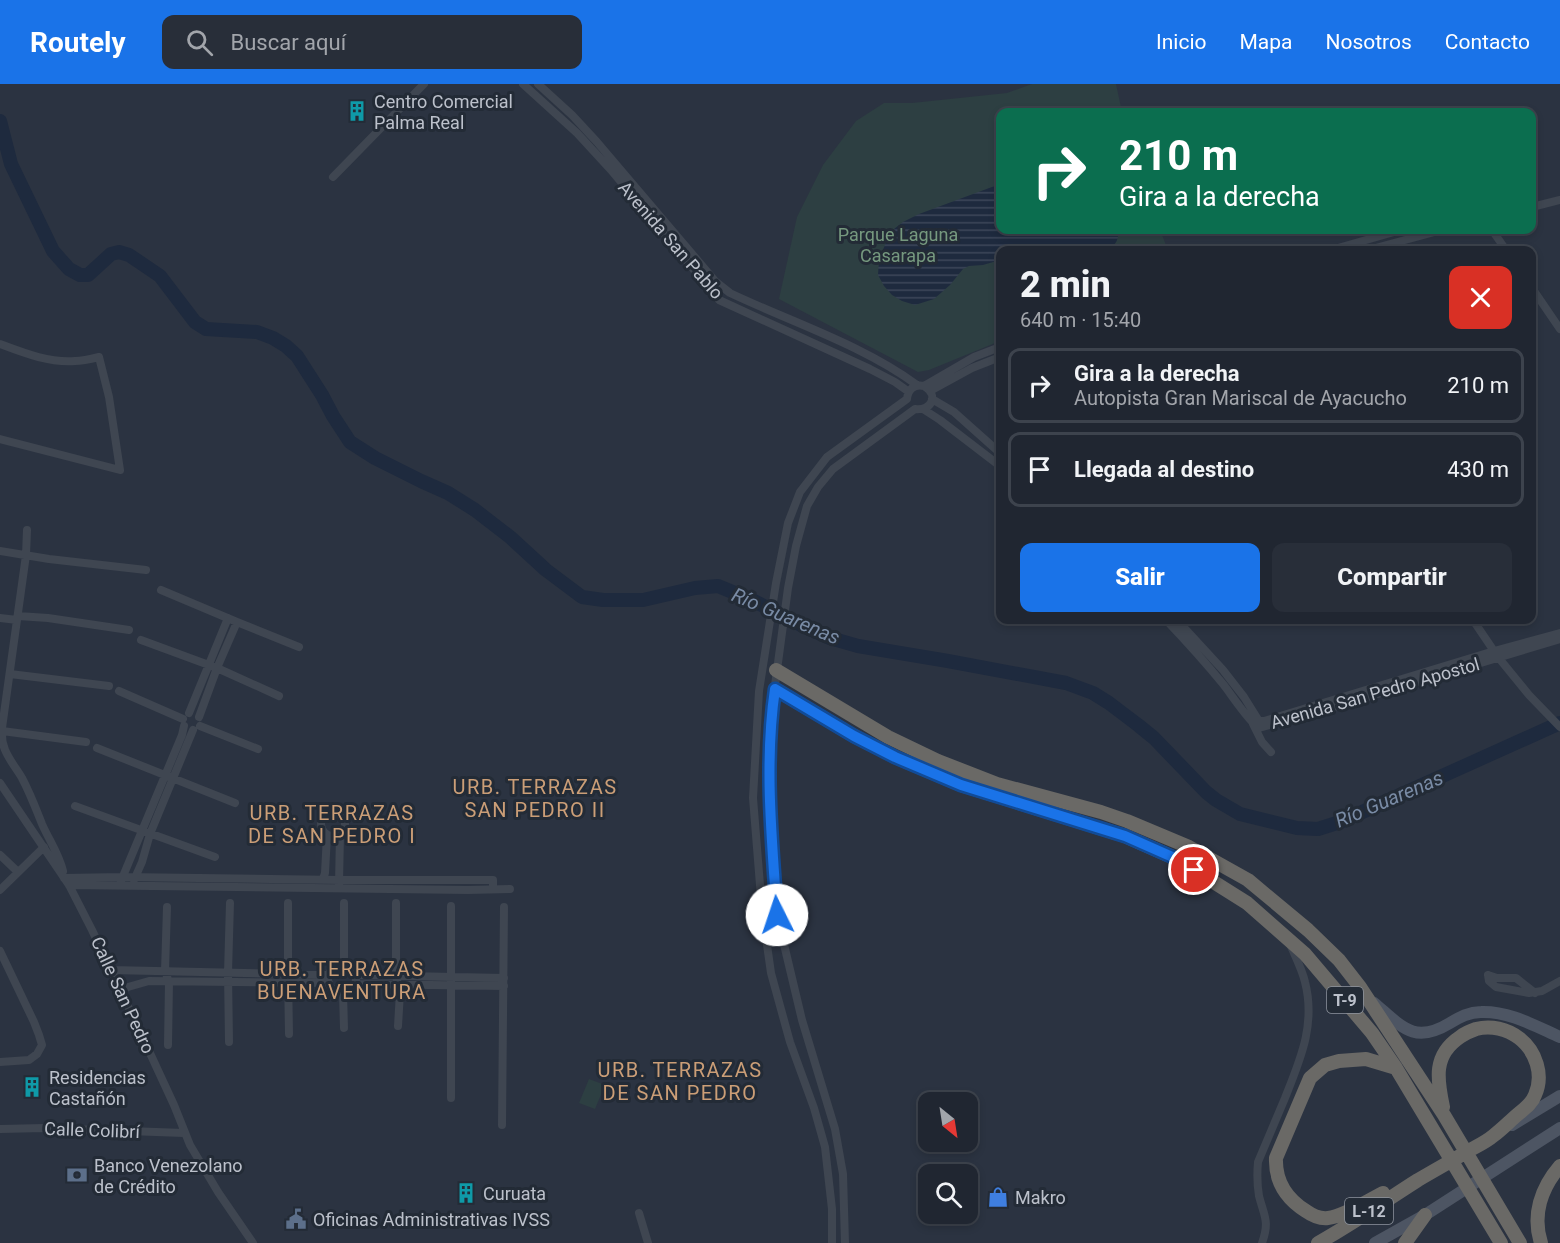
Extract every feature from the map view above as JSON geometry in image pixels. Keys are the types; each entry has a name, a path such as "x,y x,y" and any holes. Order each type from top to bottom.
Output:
{"highway":[{"name":"T-9","path":"777,670 888,737 938,760 997,784 1101,812 1151,830 1189,847 1248,880 1339,960 1368,998 1444,1114 1520,1243"},
{"name":"T-9","path":"775,689 854,736 895,757 961,785 1125,836 1177,859 1247,903 1305,954 1372,1033 1396,1068 1479,1206 1494,1236 1501,1243"},
{"path":"1396,1068 1366,1059 1353,1059 1325,1065 1310,1078 1276,1158 1280,1183 1290,1199 1320,1219 1330,1218 1409,1181 1421,1179 1492,1137 1528,1106 1535,1097 1538,1088 1538,1068 1525,1043 1510,1032 1492,1028 1475,1029 1447,1048 1440,1060 1438,1075 1444,1114"},
{"path":"1541,1243 1538,1232 1538,1210 1543,1192 1560,1167"},
{"name":"L-12","path":"1318,1243 1421,1179"},
{"path":"1405,1243 1425,1215"}],"main road":[{"path":"1368,998 1400,1025 1419,1034 1438,1030 1469,1013 1490,1012 1510,1016 1560,1037"},
{"path":"1492,1137 1560,1096"},
{"name":"L-12","path":"1375,1243 1425,1215 1560,1128"}],"street":[{"path":"333,177 424,84"},
{"name":"Avenida San Pablo","path":"523,84 561,111 572,115 597,142 718,300 895,382 908,395 910,405 919,409"},
{"name":"Avenida San Pablo","path":"538,84 561,111"},
{"name":"Avenida San Pablo","path":"632,190 716,282 730,293 850,346 926,390"},
{"path":"1536,206 1560,200"},
{"path":"1344,246 1387,234"},
{"path":"1383,246 1427,234"},
{"path":"710,291 716,282"},
{"path":"1536,294 1560,329"},
{"path":"0,344 27,355 59,361 76,362 99,357 110,397 120,470 0,439"},
{"path":"926,390 974,357 996,348"},
{"path":"831,1243 832,1209 825,1147 814,1108 790,1042 771,973 762,910 753,798 754,758 759,691 776,583 793,506 809,478 827,457 908,395 926,390 996,359"},
{"path":"845,1243 843,1174 835,1129 802,1020 777,915 770,810 771,715 795,546 807,506 833,468 919,409 929,405 926,390"},
{"path":"926,390 996,449"},
{"path":"919,409 940,420 996,463"},
{"path":"27,530 26,555 10,674 4,688 2,731 4,749 36,806 42,825 58,855 65,879"},
{"path":"0,551 146,570"},
{"path":"161,590 299,647"},
{"path":"0,618 48,618 129,630"},
{"path":"169,776 197,724 228,618"},
{"path":"119,886 146,833 169,776 185,719 237,622"},
{"name":"Avenida San Pedro Apostol","path":"1170,624 1202,659 1253,724 1259,728 1265,723 1560,633"},
{"name":"Avenida San Pedro Apostol","path":"1181,624 1223,670 1259,721 1265,723"},
{"path":"1476,624 1529,695 1560,727"},
{"name":"Avenida San Pedro Apostol","path":"1496,654 1560,639"},
{"path":"141,640 213,666 279,696"},
{"path":"761,676 777,670"},
{"path":"10,674 109,686"},
{"name":"T-9","path":"761,676 775,689"},
{"path":"119,691 185,719 195,714 197,724"},
{"path":"185,719 188,729 197,724"},
{"path":"197,724 258,749"},
{"path":"1253,724 1262,742 1271,753"},
{"path":"2,731 86,742"},
{"path":"97,748 235,803"},
{"name":"Calle San Pedro","path":"0,783 65,879 164,1082 189,1145 253,1243"},
{"path":"75,806 214,857"},
{"path":"338,835 327,835 322,830 320,823 326,814 333,812 340,814 344,819 344,829 338,835 338,883"},
{"path":"134,881 146,833"},
{"path":"323,879 327,835"},
{"path":"0,890 44,847"},
{"path":"0,855 18,872"},
{"path":"65,879 123,877 134,881 493,885 510,889"},
{"path":"65,879 119,886 134,881 323,879 338,883"},
{"path":"229,1042 230,903"},
{"path":"288,903 289,1034"},
{"path":"344,903 344,965"},
{"path":"396,903 396,980 400,992 398,1026"},
{"path":"451,906 451,1098"},
{"path":"167,907 165,971 169,982 168,1045"},
{"path":"502,1125 504,907"},
{"path":"1262,1243 1266,1231 1266,1219 1259,1197 1258,1162 1305,1047 1309,1009 1305,983 1287,938"},
{"path":"0,951 42,1042 39,1051 31,1059 0,1062"},
{"path":"344,965 354,970 356,980 351,991 343,993 334,991 329,979 334,967 344,965"},
{"path":"111,970 165,971 228,978"},
{"path":"1535,993 1516,978 1497,978 1488,975 1489,981 1496,987 1524,993 1535,993 1542,991 1560,981"},
{"path":"121,991 149,981 228,978 329,979"},
{"path":"356,980 504,982"},
{"path":"343,993 344,1028"},
{"name":"Calle Colibrí","path":"0,1129 184,1132"},
{"path":"639,1213 648,1243"}],"green space":[{"name":"Parque Laguna Casarapa","path":"1032,84 1116,84 1121,108 996,108 996,234 1162,234 1166,246 996,246 996,343 929,370 918,372 779,299 797,217 823,165 856,121 884,103 912,103 1007,93"},
{"path":"589,1079 605,1085 595,1109 579,1103"}],"water":[{"path":"996,185 996,234 1118,234 1118,236 1113,246 996,246 996,261 963,269 934,299 915,305 892,295 878,275 879,260 888,237 903,222"}],"waterway":[{"name":"Río Guarenas","path":"0,121 11,164 53,251 69,269 80,275 88,275 111,254 119,252 129,255 160,276 195,322 206,329 257,332 286,346 297,356 350,442 375,458 448,493 475,510 582,597 603,600 643,600 695,588 718,586 830,638 858,646 1066,683 1093,693 1138,725 1216,800 1240,814 1297,828 1318,829 1340,822 1560,723"}],"place":[{"name":"Centro Comercial Palma Real","path":"357,111"},
{"name":"Residencias Castañón","path":"32,1087"},
{"name":"Banco Venezolano de Crédito","path":"77,1175"},
{"name":"Curuata","path":"466,1193"},
{"name":"Makro","path":"998,1197"},
{"name":"Oficinas Administrativas IVSS","path":"296,1219"}],"district":[{"name":"URB. TERRAZAS SAN PEDRO II","path":"535,798"},
{"name":"URB. TERRAZAS DE SAN PEDRO I","path":"332,824"},
{"name":"URB. TERRAZAS BUENAVENTURA","path":"342,980"},
{"name":"URB. TERRAZAS DE SAN PEDRO","path":"680,1082"}],"route":[{"path":"777,915 769,759 775,689 854,736 895,757 961,785 1125,836 1177,859 1194,870"}]}
